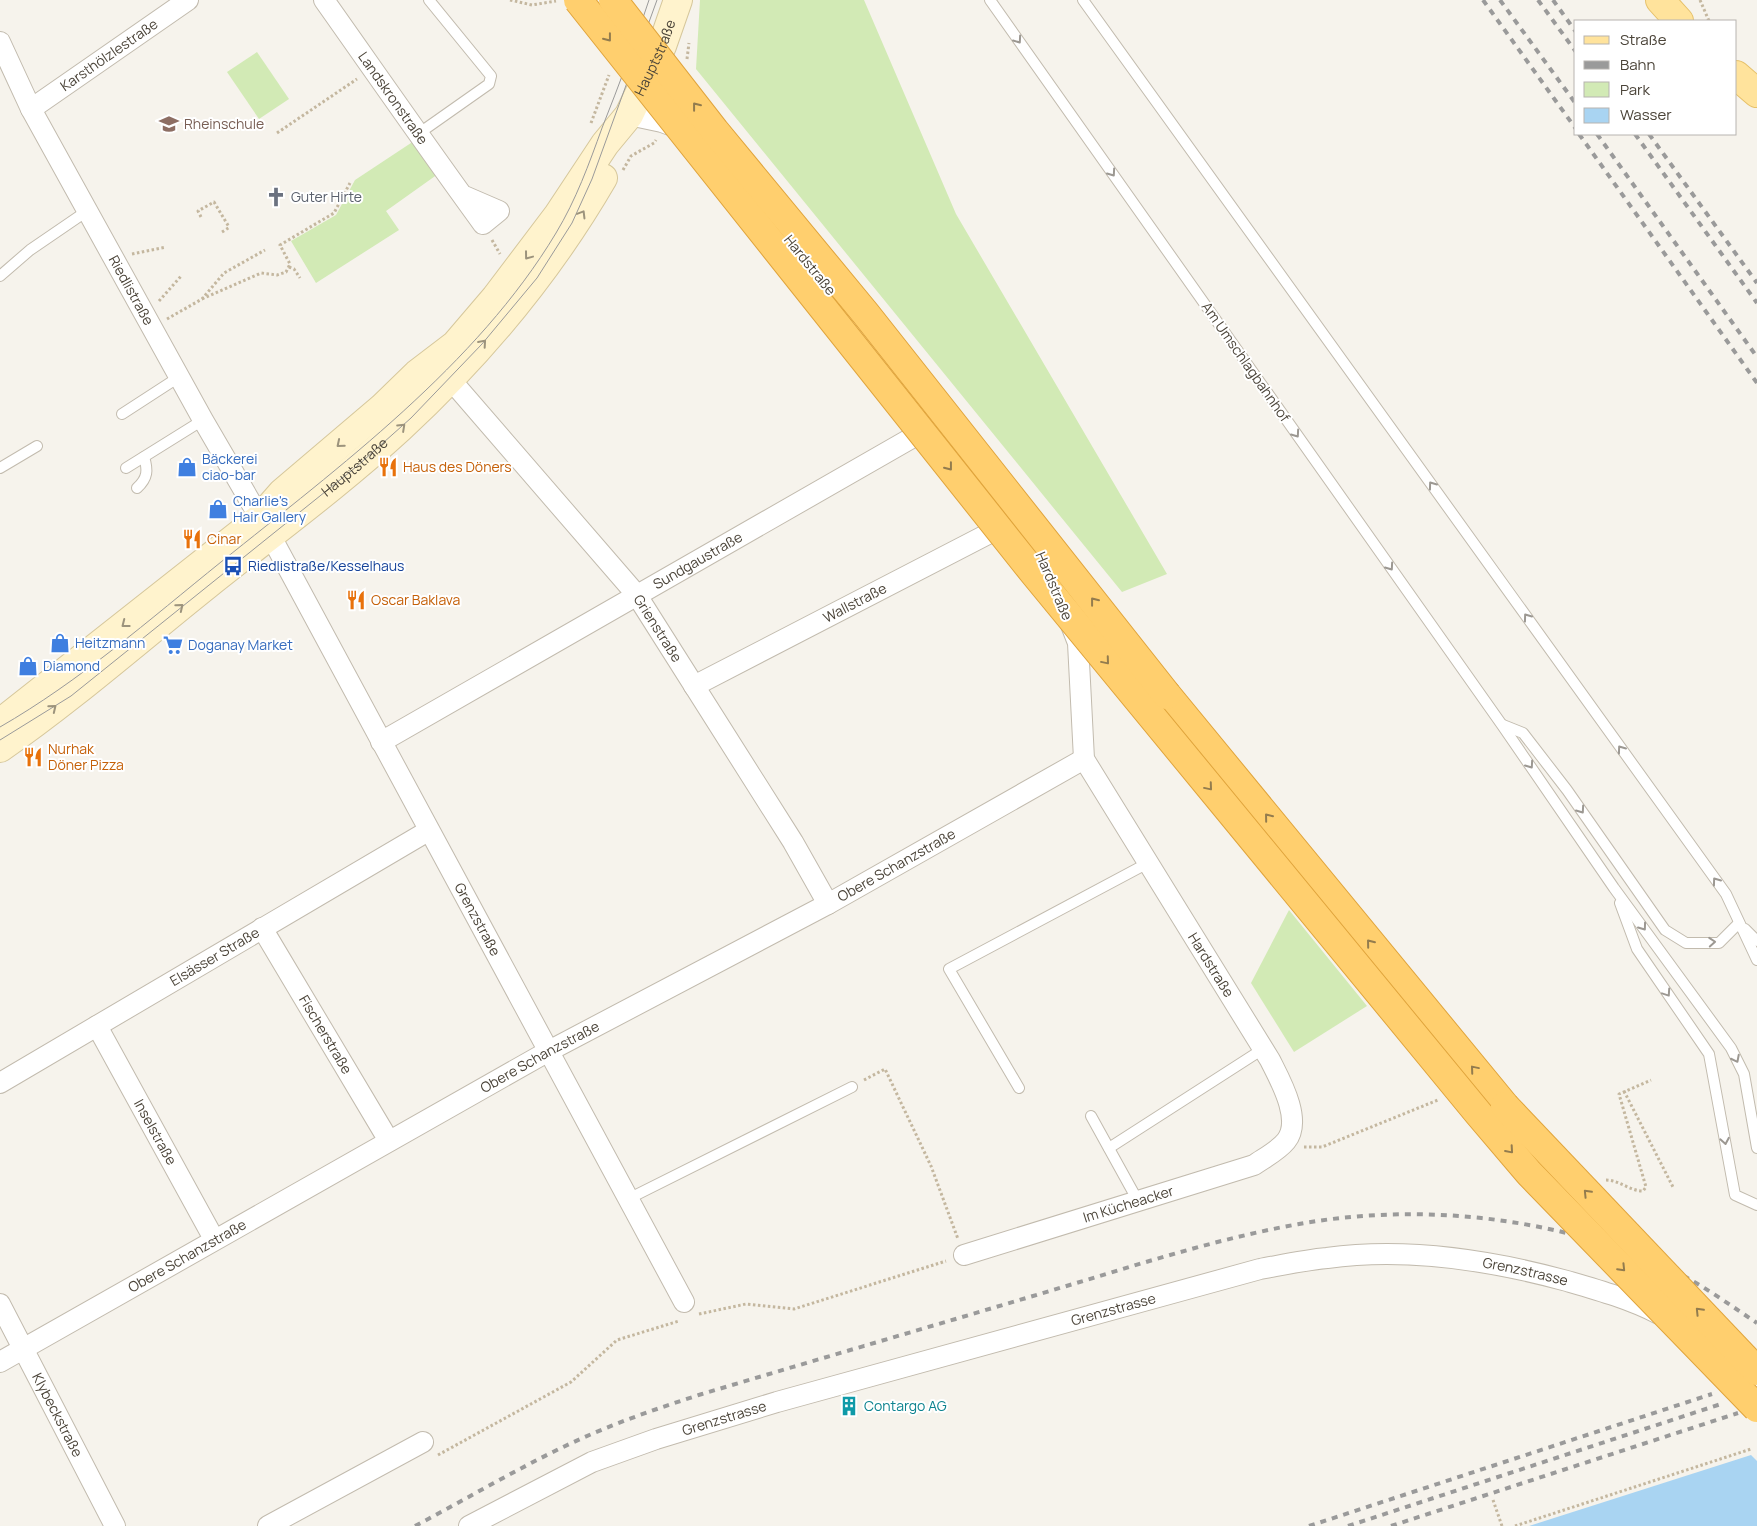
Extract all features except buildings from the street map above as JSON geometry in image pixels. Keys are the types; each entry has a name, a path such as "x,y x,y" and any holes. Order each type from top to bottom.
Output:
{"highway":[{"path":"578,0 1032,572 1478,1113 1529,1173 1757,1408"},
{"path":"613,0 715,130 866,314 1167,695 1505,1106 1757,1371"}],"main road":[{"name":"Hauptstraße","path":"265,527 282,493 464,336 532,250 605,144 629,115 662,46 678,0"},
{"path":"1660,0 1678,20"},
{"path":"1737,77 1757,93"},
{"name":"Hauptstraße","path":"5,725 265,527 388,440 450,379 526,293 578,220 627,132 629,115"}],"street":[{"name":"Karsthölzlestraße","path":"30,109 188,0"},
{"name":"Landskronstraße","path":"324,0 483,224"},
{"name":"Riedlistraße","path":"0,42 30,109 202,420 265,527"},
{"name":"Hardstraße","path":"629,115 680,128 693,134 721,155 936,424 1038,548 1078,643 1084,759 1263,1049 1289,1099 1292,1124 1287,1140"},
{"name":"Grienstraße","path":"450,379 636,594 793,842 828,904"},
{"name":"Sundgaustraße","path":"381,742 636,594 936,424"},
{"name":"Wallstraße","path":"694,686 1015,520"},
{"name":"Grenzstraße","path":"265,527 628,1199 686,1313"},
{"name":"Obere Schanzstraße","path":"0,1362 547,1052 828,904 1084,759"},
{"name":"Elsässer Straße","path":"0,1083 428,831"},
{"name":"Fischerstraße","path":"262,928 389,1141"},
{"name":"Inselstraße","path":"97,1026 214,1239"},
{"name":"Im Kücheacker","path":"964,1255 1254,1165 1287,1140"},
{"name":"Grenzstrasse","path":"469,1526 592,1462 656,1439 777,1402 1222,1279 1260,1269 1328,1257 1397,1255 1478,1261 1535,1273 1591,1288 1646,1307 1689,1330 1720,1352 1757,1387"},
{"name":"Klybeckstraße","path":"0,1304 115,1526"},
{"path":"268,1526 429,1450"}],"lane":[{"path":"418,134 489,84 491,76 429,0"},
{"name":"Am Umschlagbahnhof","path":"990,0 1502,725 1614,888"},
{"path":"1083,0 1726,894 1757,960"},
{"path":"0,276 30,250 87,211"},
{"path":"122,414 179,377"},
{"path":"126,468 202,420"},
{"path":"0,468 37,446"},
{"path":"137,488 147,476 148,468 144,457"},
{"path":"1502,725 1522,733 1567,790 1665,930 1686,943 1719,943 1740,923"},
{"path":"1019,1088 949,969 1148,863"},
{"path":"1614,888 1731,1048 1744,1074 1757,1148"},
{"path":"1614,888 1637,949 1709,1054 1735,1195 1757,1205"},
{"path":"1740,923 1757,941"},
{"path":"1109,1148 1263,1049"},
{"path":"628,1199 852,1087"},
{"path":"1091,1116 1138,1201"}],"path":[{"path":"510,0 532,5 561,0"},
{"path":"1700,0 1709,20"},
{"path":"277,133 372,68"},
{"path":"590,128 606,84"},
{"path":"631,156 643,148"},
{"path":"300,278 294,268 289,267 280,245 334,213 350,183"},
{"path":"201,217 198,211 214,202 230,227 222,232"},
{"path":"483,224 504,260"},
{"path":"113,259 166,247"},
{"path":"202,299 224,273 265,250"},
{"path":"148,322 261,273 282,274 289,267"},
{"path":"148,322 182,276"},
{"path":"429,1450 571,1382 617,1340 686,1313 746,1304 794,1309 964,1255 931,1166 885,1069 852,1087"},
{"path":"1603,1181 1615,1181 1638,1191 1643,1191 1646,1187 1618,1094 1651,1080"},
{"path":"1624,1091 1674,1189"},
{"path":"1287,1140 1304,1147 1322,1147 1444,1097"},
{"path":"1515,1526 1751,1448"},
{"path":"1493,1500 1502,1526"}],"green space":[{"path":"700,0 864,0 956,214 1167,574 1122,592 696,69"},
{"path":"257,52 289,99 259,119 227,72"},
{"path":"414,141 438,174 386,211 399,230 316,283 291,241 336,215 355,180"},
{"path":"1289,910 1367,1006 1294,1052 1251,983"}],"water":[{"path":"1751,1455 1757,1461 1757,1526 1529,1526"}],"tram line":[{"path":"0,727 58,690 114,649 312,489 403,411 487,327 524,281 570,208 582,182 627,64 649,0"},
{"path":"0,740 71,696 356,467 411,418 482,344 537,278 572,223 592,179 657,0"}],"railway":[{"path":"1483,0 1574,126"},
{"path":"1500,0 1574,101"},
{"path":"1538,0 1574,49"},
{"path":"1553,0 1574,29"},
{"path":"1580,135 1757,383"},
{"path":"1598,135 1757,357"},
{"path":"1636,135 1757,303"},
{"path":"1650,135 1757,283"},
{"path":"415,1526 571,1443 634,1417 702,1394 1175,1254 1237,1237 1299,1224 1343,1218 1433,1215 1479,1218 1524,1224 1568,1233 1611,1246 1667,1267 1706,1289 1757,1323"},
{"path":"1309,1526 1712,1394"},
{"path":"1348,1526 1721,1404"},
{"path":"1391,1526 1738,1413"}],"place":[{"name":"Rheinschule","path":"169,124"},
{"name":"Guter Hirte","path":"276,197"},
{"name":"Bäckerei ciao-bar","path":"187,467"},
{"name":"Haus des Döners","path":"388,467"},
{"name":"Charlie's Hair Gallery","path":"218,509"},
{"name":"Cinar","path":"192,539"},
{"name":"Riedlistraße/Kesselhaus","path":"233,566"},
{"name":"Oscar Baklava","path":"356,600"},
{"name":"Heitzmann","path":"60,643"},
{"name":"Doganay Market","path":"173,645"},
{"name":"Diamond","path":"28,666"},
{"name":"Nurhak Döner Pizza","path":"33,757"},
{"name":"Contargo AG","path":"849,1406"}]}
